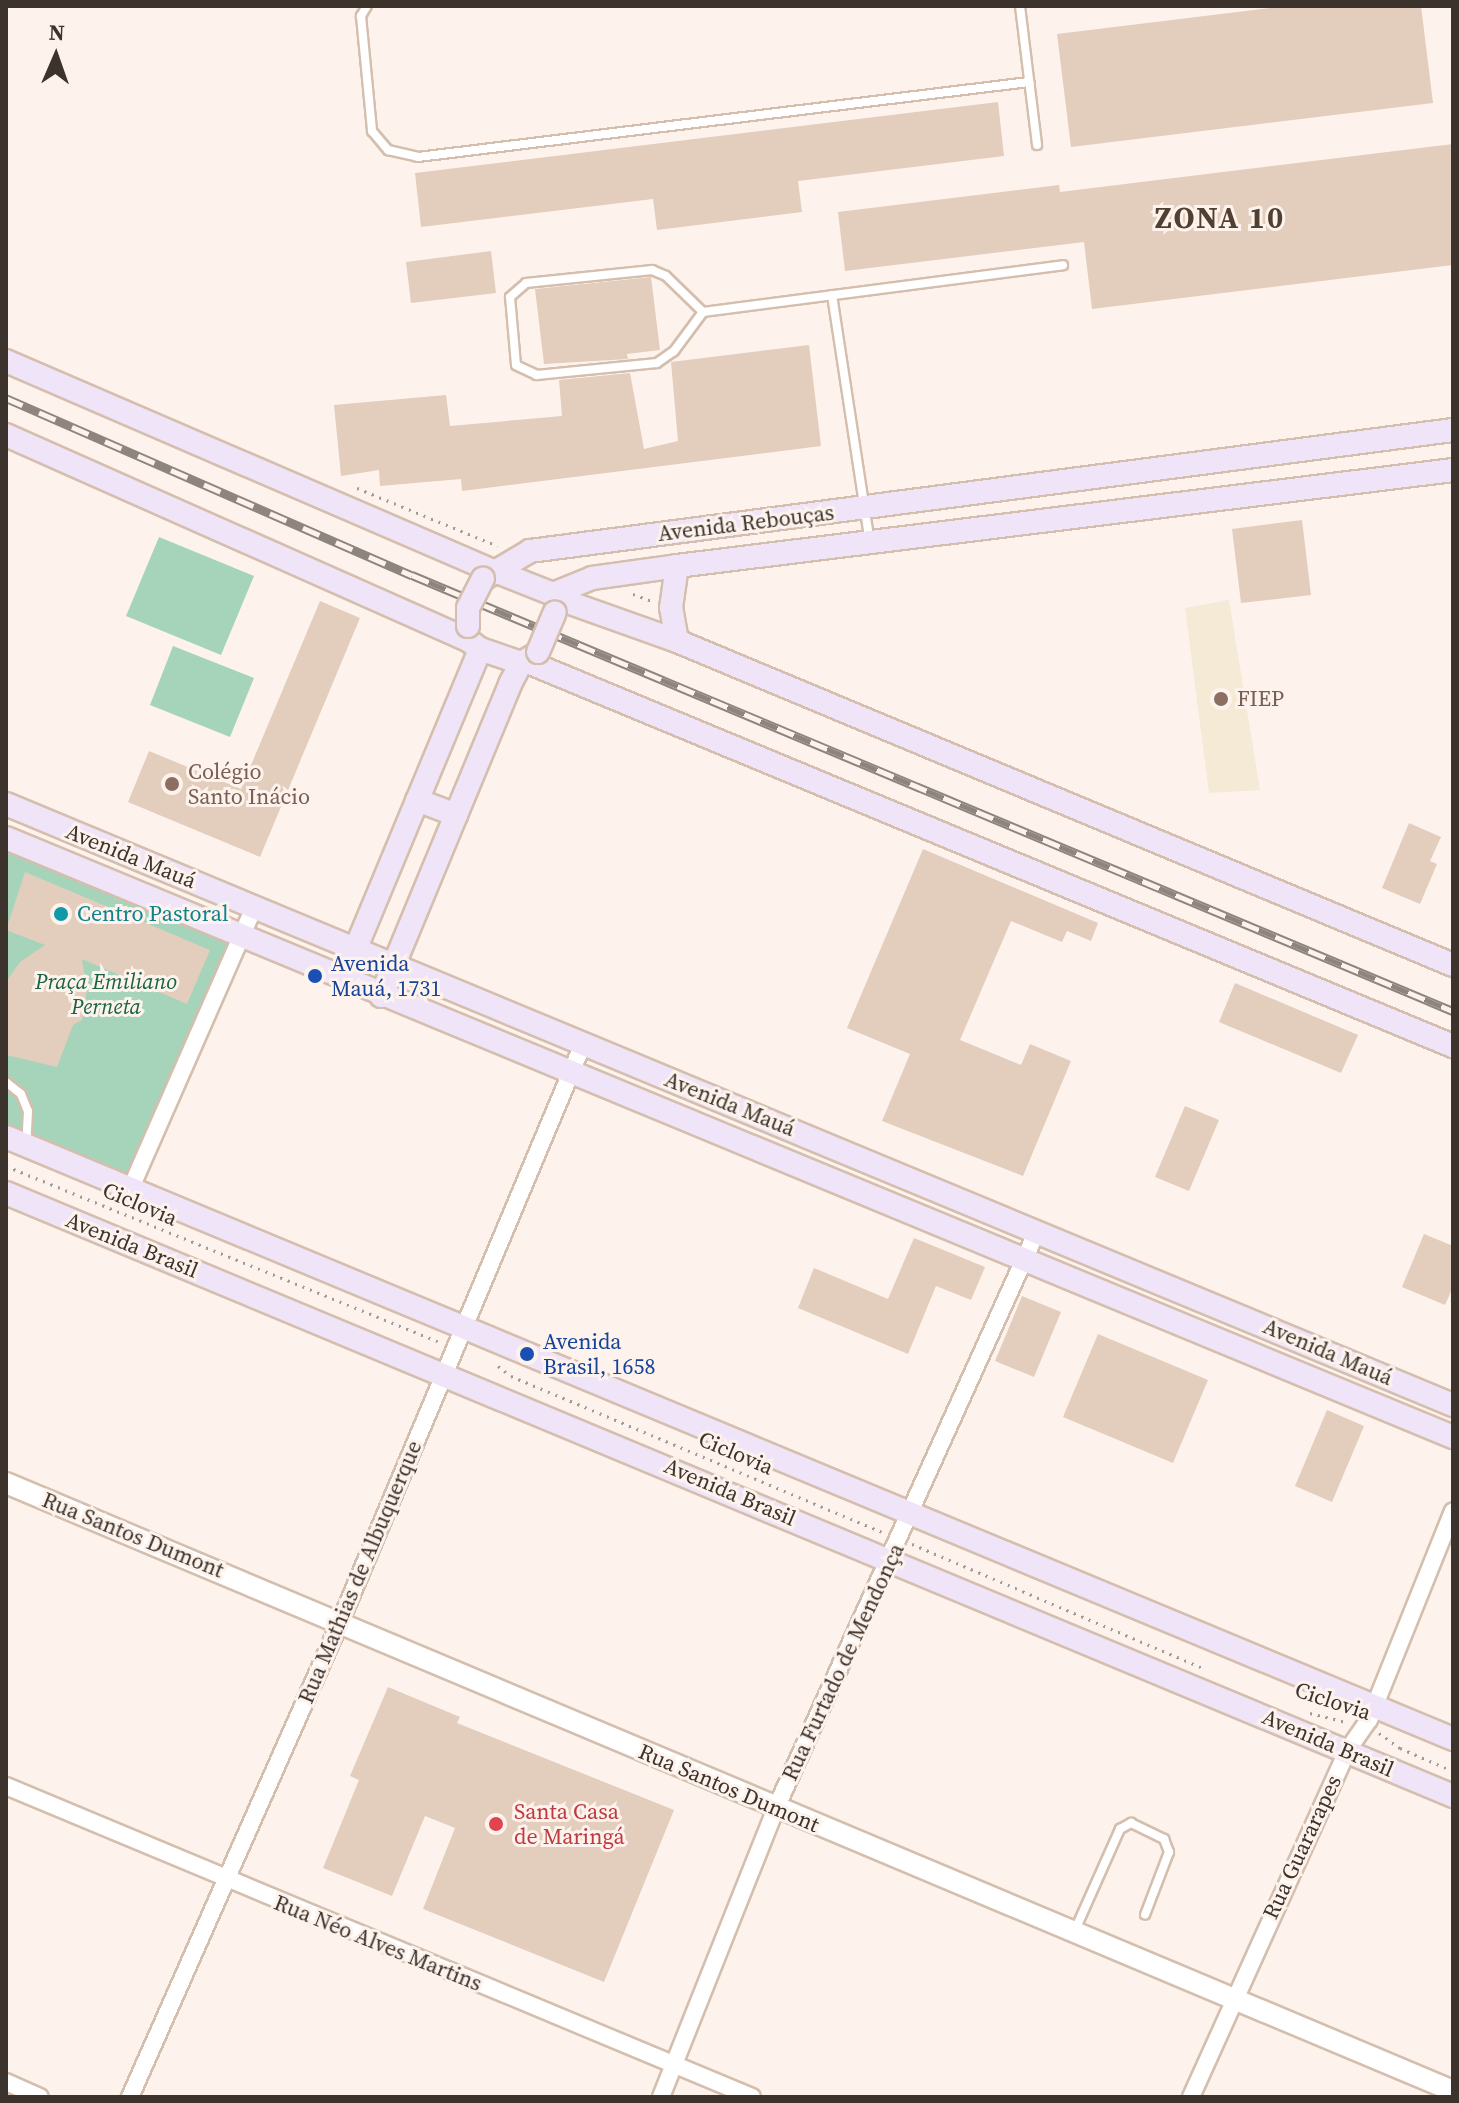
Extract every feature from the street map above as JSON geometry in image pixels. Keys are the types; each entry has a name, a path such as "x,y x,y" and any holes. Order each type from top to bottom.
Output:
{"main road":[{"path":"6,361 556,602 677,641 1453,965"},
{"name":"Avenida Rebouças","path":"492,574 530,551 1453,430"},
{"path":"6,435 472,639 529,659 1453,1046"},
{"name":"Avenida Rebouças","path":"556,602 592,578 1453,470"},
{"path":"1124,473 1129,512"},
{"path":"677,566 671,608 677,641"},
{"path":"342,980 417,800 472,639 468,608 492,574"},
{"path":"381,996 456,815 556,602"},
{"path":"417,800 456,815"},
{"name":"Avenida Mauá","path":"6,804 1453,1405"},
{"name":"Avenida Mauá","path":"6,838 570,1075 1453,1437"},
{"path":"16,1142 460,1337 910,1518 1370,1717 1453,1739"},
{"name":"Avenida Brasil","path":"6,1193 1453,1796"}],"street":[{"path":"130,1190 254,907"},
{"name":"Rua Mathias de Albuquerque","path":"130,2097 223,1880 341,1620 583,1044"},
{"name":"Rua Furtado de Mendonça","path":"661,2097 776,1808 888,1558 910,1518 1037,1231"},
{"name":"Rua Santos Dumont","path":"6,1483 341,1620 1073,1935 1453,2091"},
{"name":"Rua Guararapes","path":"1191,2097 1231,2001 1347,1751 1370,1717 1453,1511"},
{"name":"Rua Néo Alves Martins","path":"6,1786 223,1880 752,2097"},
{"path":"6,2082 40,2097"}],"lane":[{"path":"367,6 361,16 372,131 388,150 418,157 1029,82"},
{"path":"1020,6 1037,145"},
{"path":"703,312 666,276 652,270 526,283 510,297 516,365 537,375 657,363 674,351 703,312 1063,265"},
{"path":"832,295 870,543"},
{"path":"6,1082 21,1094 28,1111 16,1142"},
{"path":"1073,1935 1120,1829 1131,1823 1164,1839 1169,1852 1145,1915"}],"path":[{"name":"Ciclovia","path":"6,1166 417,1338 460,1337"},
{"name":"Ciclovia","path":"494,1362 511,1376 1208,1670"},
{"name":"Ciclovia","path":"1306,1712 1370,1717 1453,1771"}],"shaded area":[{"name":"FIEP","path":"1229,600 1260,790 1209,793 1185,608"}],"green space":[{"path":"159,537 254,576 221,655 126,616"},
{"path":"173,646 254,678 230,737 150,705"},
{"name":"Praça Emiliano Perneta","path":"6,838 241,937 130,1190 6,1137"}],"building":[{"path":"1286,6 1421,6 1433,103 1071,147 1057,34"},
{"path":"998,102 1004,156 798,181 802,212 657,230 653,199 421,227 415,173"},
{"path":"1453,144 1453,265 1092,309 1084,242 845,271 838,212 1059,185 1060,192"},
{"path":"491,251 496,293 411,303 406,262"},
{"path":"651,277 660,350 627,354 628,359 544,364 535,289"},
{"path":"809,345 821,446 462,491 461,479 380,486 379,470 341,476 334,405 446,395 450,426 562,416 559,380 630,373 644,449 678,441 671,362"},
{"path":"1302,520 1311,595 1241,603 1232,529"},
{"name":"Colégio Santo Inácio","path":"320,601 360,618 260,857 128,802 149,751 241,789"},
{"path":"1409,823 1441,837 1430,861 1437,864 1420,904 1382,888"},
{"path":"923,849 1098,923 1091,941 1067,931 1062,942 1011,921 960,1040 1021,1065 1030,1044 1071,1061 1023,1176 882,1121 910,1054 847,1028"},
{"path":"25,872 210,950 187,1004 82,959 87,990 82,1020 73,1025 57,1067 6,1055 6,982 20,962 45,945 6,930"},
{"path":"1235,983 1358,1035 1341,1073 1219,1022"},
{"path":"1185,1106 1219,1120 1189,1191 1155,1177"},
{"path":"1424,1234 1453,1246 1453,1287 1445,1305 1402,1287"},
{"path":"914,1238 985,1267 971,1300 936,1286 908,1354 798,1308 814,1268 888,1299"},
{"path":"1022,1296 1061,1312 1034,1377 995,1361"},
{"path":"1098,1334 1208,1380 1173,1463 1063,1417"},
{"path":"1327,1410 1364,1426 1332,1502 1295,1486"},
{"path":"388,1687 460,1717 457,1723 674,1810 604,1982 423,1909 455,1828 425,1816 392,1896 323,1868 359,1780 350,1776"}],"railway":[{"path":"6,398 412,575 1453,1011"}],"place":[{"name":"FIEP","path":"1221,699"},
{"name":"Colégio Santo Inácio","path":"172,784"},
{"name":"Centro Pastoral","path":"61,914"},
{"name":"Avenida Mauá, 1731","path":"315,976"},
{"name":"Avenida Brasil, 1658","path":"527,1354"},
{"name":"Santa Casa de Maringá","path":"496,1824"}],"district":[{"name":"ZONA 10","path":"1220,218"}]}
